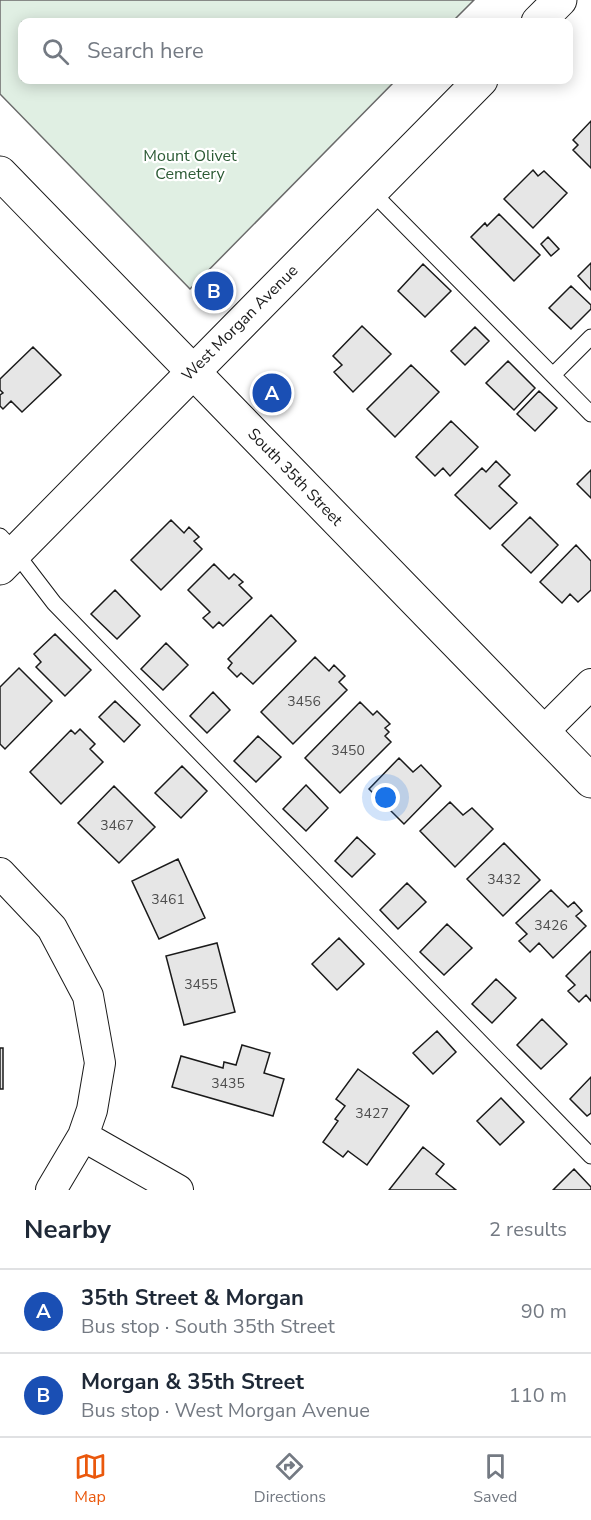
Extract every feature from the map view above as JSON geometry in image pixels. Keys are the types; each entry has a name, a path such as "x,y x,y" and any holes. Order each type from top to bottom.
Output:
{"main road":[{"path":"542,18 560,0"},
{"name":"West Morgan Avenue","path":"5,552 192,371 477,84"},
{"name":"South 35th Street","path":"0,173 591,781"}],"street":[{"path":"543,732 591,684"},
{"path":"0,873 52,928 88,996 100,1063 92,1110 83,1136 51,1190"},
{"path":"83,1136 178,1190"}],"lane":[{"path":"371,191 591,414"},
{"path":"553,375 591,337"},
{"path":"5,552 591,1156"}],"green space":[{"name":"Mount Olivet Cemetery","path":"0,0 474,0 456,18 18,18 18,84 392,84 190,289 0,94"}],"building":[{"path":"591,121 591,168 573,150 578,145 573,140"},
{"path":"533,170 538,176 544,171 567,193 533,228 504,199"},
{"path":"499,214 540,255 514,281 471,237 485,223 487,226"},
{"path":"548,237 559,249 551,256 541,244"},
{"path":"591,263 591,290 578,276"},
{"path":"423,264 451,291 425,317 398,291"},
{"path":"571,286 591,305 591,309 571,329 549,308"},
{"path":"362,326 391,354 353,392 334,372 342,365 333,356"},
{"path":"475,327 489,341 465,365 451,351"},
{"path":"33,347 61,375 22,412 11,401 3,409 0,406 0,395 3,393 0,390 0,379"},
{"path":"508,361 535,388 514,410 486,383"},
{"path":"411,365 439,392 395,437 367,409"},
{"path":"539,391 557,408 535,431 517,414"},
{"path":"451,421 478,447 450,476 443,468 435,476 416,457"},
{"path":"496,461 510,475 499,486 517,503 490,529 455,495 482,468 486,472"},
{"path":"591,470 591,498 577,484"},
{"path":"530,517 558,545 531,573 502,545"},
{"path":"171,520 184,533 189,527 199,537 194,541 202,549 161,590 131,560"},
{"path":"576,545 591,561 591,590 578,602 570,594 562,603 540,582"},
{"path":"214,564 229,579 234,574 243,582 239,585 252,598 223,626 219,622 213,628 203,618 210,612 188,590"},
{"path":"115,590 140,616 117,639 91,614"},
{"path":"271,615 296,641 253,684 241,673 237,677 228,668 232,663 228,659"},
{"path":"55,634 91,670 65,696 36,667 41,662 34,654"},
{"path":"166,643 188,665 163,690 141,669"},
{"path":"315,657 329,671 334,665 345,676 339,682 347,690 293,744 261,712"},
{"path":"19,668 52,701 5,749 0,744 0,687"},
{"path":"213,692 230,710 207,733 190,716"},
{"path":"115,701 140,725 124,742 99,717"},
{"path":"360,702 373,715 377,711 390,724 385,728 389,732 385,736 391,742 340,793 305,758"},
{"path":"80,729 95,744 90,749 103,762 61,804 30,772 71,730 75,734"},
{"path":"258,736 281,757 256,782 234,761"},
{"path":"399,758 413,772 421,765 441,786 404,824 369,789"},
{"path":"182,766 207,791 181,818 155,793"},
{"path":"306,785 328,808 306,831 283,809"},
{"path":"114,786 155,827 119,863 78,823"},
{"path":"450,802 463,815 472,808 493,829 455,867 420,831"},
{"path":"357,837 375,854 352,877 335,861"},
{"path":"504,843 540,880 503,916 467,879"},
{"path":"178,859 205,918 159,939 132,881"},
{"path":"407,883 426,902 398,929 380,910"},
{"path":"551,890 568,907 574,902 582,911 576,916 586,926 553,958 539,943 530,952 519,941 527,934 516,923"},
{"path":"447,924 472,948 444,975 420,952"},
{"path":"339,938 364,964 337,990 312,964"},
{"path":"217,943 235,1012 184,1025 166,956"},
{"path":"591,951 591,1001 586,995 579,1002 568,991 575,985 566,976"},
{"path":"496,979 516,998 492,1023 472,1004"},
{"path":"542,1019 567,1044 541,1069 517,1045"},
{"path":"437,1031 456,1052 433,1074 413,1053"},
{"path":"242,1045 270,1053 264,1073 284,1079 273,1116 172,1087 181,1056 223,1068 224,1062 236,1065"},
{"path":"0,1048 3,1048 3,1089 0,1089"},
{"path":"358,1069 409,1106 367,1165 348,1151 343,1157 323,1142 338,1121 335,1119 345,1106 336,1099"},
{"path":"591,1077 591,1113 587,1116 570,1099"},
{"path":"501,1098 524,1122 500,1145 477,1121"},
{"path":"423,1147 444,1164 436,1174 456,1190 389,1190"},
{"path":"574,1169 591,1187 591,1190 553,1190"}],"place":[{"name":"Morgan & 35th Street","path":"214,291"},
{"name":"35th Street & Morgan","path":"272,393"}]}
